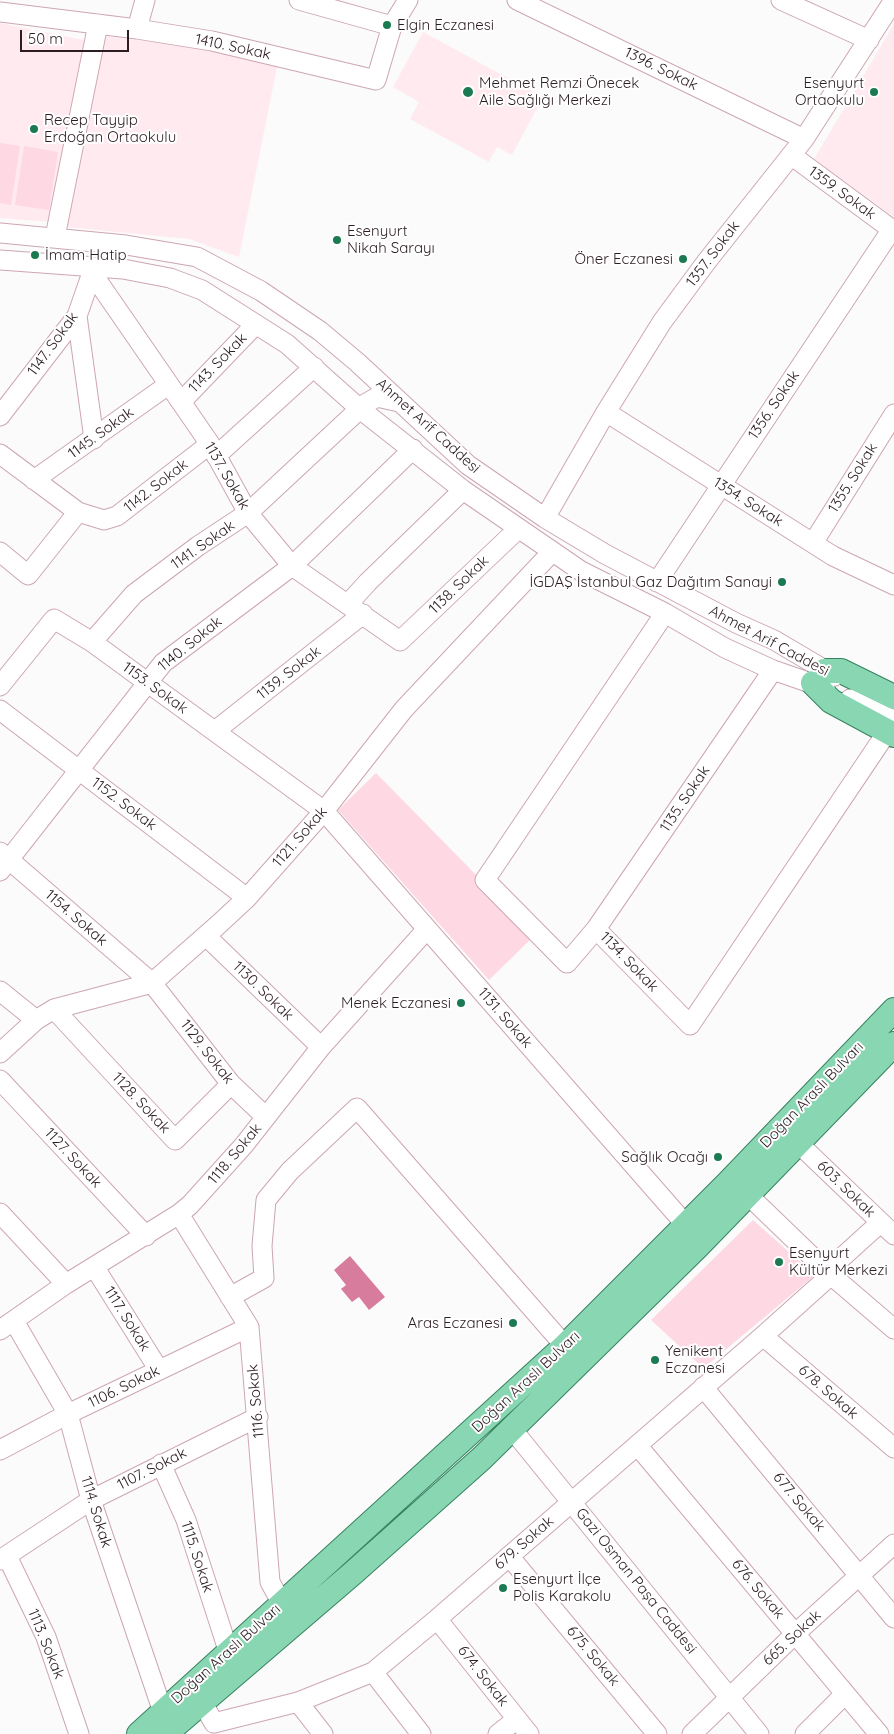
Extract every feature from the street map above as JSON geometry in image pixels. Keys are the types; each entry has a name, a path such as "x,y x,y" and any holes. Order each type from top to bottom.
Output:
{"main road":[{"path":"892,729 831,701 818,677 841,671 894,697"},
{"name":"Doğan Araslı Bulvarı","path":"162,1720 228,1653 565,1346 686,1225 894,1010"},
{"name":"Doğan Araslı Bulvarı","path":"139,1734 162,1720 202,1702 353,1573 512,1429 798,1143 894,1044"},
{"path":"181,1734 188,1727 202,1702"},
{"path":"119,1734 133,1724 162,1720"}],"street":[{"path":"137,29 144,0"},
{"path":"299,0 392,26 408,0"},
{"name":"1396. Sokak","path":"517,0 804,139"},
{"path":"781,0 869,40"},
{"name":"1357. Sokak","path":"544,518 606,412 679,299 804,139 894,0"},
{"name":"1410. Sokak","path":"0,12 137,29 212,41 376,80 392,26"},
{"path":"55,237 98,24"},
{"name":"1359. Sokak","path":"791,155 893,230"},
{"name":"1356. Sokak","path":"657,582 893,230"},
{"name":"Ahmet Arif Caddesi","path":"0,233 126,245 197,257 261,291 306,321 357,362 468,465 544,518 604,554 736,623 774,640 818,677"},
{"name":"Ahmet Arif Caddesi","path":"0,260 92,270 123,269 170,278 202,290 287,344 360,409 463,490 581,571 665,613 726,648 773,670 818,677 894,706"},
{"name":"1147. Sokak","path":"0,416 76,316 92,270"},
{"name":"1137. Sokak","path":"92,270 213,450 248,513 292,566 400,641"},
{"path":"76,316 94,439"},
{"name":"1143. Sokak","path":"181,402 255,325"},
{"name":"1142. Sokak","path":"0,454 78,512 104,520 117,516 213,450 314,367"},
{"name":"1145. Sokak","path":"34,480 168,385"},
{"name":"1141. Sokak","path":"92,642 134,594 198,546 248,513 371,399 377,397 400,402"},
{"name":"1354. Sokak","path":"606,412 833,556 894,584"},
{"name":"1355. Sokak","path":"813,543 894,414"},
{"name":"1140. Sokak","path":"3,861 79,770 163,663 292,566 413,449"},
{"name":"1139. Sokak","path":"215,731 355,609 368,582 463,490"},
{"path":"0,552 28,575 78,512"},
{"name":"1138. Sokak","path":"400,641 518,529"},
{"name":"1121. Sokak","path":"0,1054 36,1020 54,1009 152,983 206,936 247,898 324,811 404,709 552,552"},
{"name":"1134. Sokak","path":"665,613 485,880 567,963 596,929 690,1025 892,729"},
{"name":"1153. Sokak","path":"0,686 54,619 92,642 324,811"},
{"path":"726,648 736,648 745,635 745,631 736,623"},
{"name":"1135. Sokak","path":"596,929 773,670"},
{"name":"1152. Sokak","path":"0,710 247,898"},
{"name":"1131. Sokak","path":"324,811 686,1225"},
{"name":"1154. Sokak","path":"3,861 152,983"},
{"name":"1118. Sokak","path":"7,1325 66,1284 95,1268 179,1214 238,1152 321,1047 427,929"},
{"name":"1130. Sokak","path":"206,936 321,1047"},
{"name":"1129. Sokak","path":"152,983 231,1084 266,1117"},
{"path":"0,991 36,1020"},
{"name":"1128. Sokak","path":"54,1009 175,1140 231,1084"},
{"name":"1127. Sokak","path":"0,1080 146,1236"},
{"path":"230,1297 264,1278 262,1246 266,1200 290,1170 357,1108 565,1346"},
{"name":"603. Sokak","path":"798,1143 887,1229"},
{"path":"747,1194 832,1275 894,1329"},
{"path":"0,1213 66,1284"},
{"name":"1116. Sokak","path":"179,1214 249,1327 258,1417 270,1582 282,1604"},
{"name":"679. Sokak","path":"202,1702 218,1728 298,1702 373,1672 510,1556 832,1275 838,1262 887,1229"},
{"name":"1117. Sokak","path":"95,1268 159,1370"},
{"name":"1114. Sokak","path":"7,1325 68,1414 91,1500 162,1720"},
{"name":"1106. Sokak","path":"0,1450 68,1414 249,1327"},
{"name":"678. Sokak","path":"762,1336 894,1448"},
{"name":"677. Sokak","path":"703,1387 860,1574 894,1618"},
{"name":"1107. Sokak","path":"4,1558 91,1500 258,1417"},
{"name":"Gazi Osman Paşa Caddesi","path":"512,1429 759,1734"},
{"name":"676. Sokak","path":"637,1445 879,1734"},
{"name":"1115. Sokak","path":"161,1464 186,1520 228,1653"},
{"name":"665. Sokak","path":"692,1734 796,1633 894,1544"},
{"name":"675. Sokak","path":"510,1556 657,1734"},
{"name":"1113. Sokak","path":"4,1558 46,1636 79,1734"},
{"name":"674. Sokak","path":"437,1619 529,1734"},
{"path":"373,1672 422,1734"},
{"path":"805,1734 845,1694"},
{"path":"298,1702 322,1734"},
{"path":"498,1734 517,1718"}],"shaded area":[{"name":"Recep Tayyip Erdoğan Ortaokulu","path":"0,23 84,40 50,222 0,218"},
{"name":"Esenyurt Ortaokulu","path":"894,24 894,217 814,159"},
{"name":"Mehmet Remzi Önecek Aile Sağlığı Merkezi","path":"423,32 543,97 512,155 497,147 489,162 410,119 419,102 393,87"},
{"path":"101,36 191,46 277,67 239,257 189,239 66,227"},
{"path":"0,143 20,146 11,205 0,203"},
{"path":"24,146 58,152 49,210 15,205"},
{"path":"376,773 535,935 489,980 338,810"},
{"path":"753,1220 815,1275 706,1366 702,1367 651,1320"},
{"path":"350,1256 385,1297 369,1310 359,1297 352,1302 341,1289 346,1285 334,1270"}],"place":[{"name":"Elgin Eczanesi","path":"387,25"},
{"name":"Mehmet Remzi Önecek Aile Sağlığı Merkezi","path":"468,92"},
{"name":"Esenyurt Ortaokulu","path":"874,92"},
{"name":"Recep Tayyip Erdoğan Ortaokulu","path":"34,129"},
{"name":"Esenyurt Nikah Sarayı","path":"337,240"},
{"name":"İmam Hatip","path":"35,255"},
{"name":"Öner Eczanesi","path":"683,259"},
{"name":"İGDAŞ İstanbul Gaz Dağıtım Sanayi","path":"782,582"},
{"name":"Menek Eczanesi","path":"461,1003"},
{"name":"Sağlık Ocağı","path":"718,1157"},
{"name":"Esenyurt Kültür Merkezi","path":"779,1262"},
{"name":"Aras Eczanesi","path":"513,1323"},
{"name":"Yenikent Eczanesi","path":"655,1360"},
{"name":"Esenyurt İlçe Polis Karakolu","path":"503,1588"}]}
